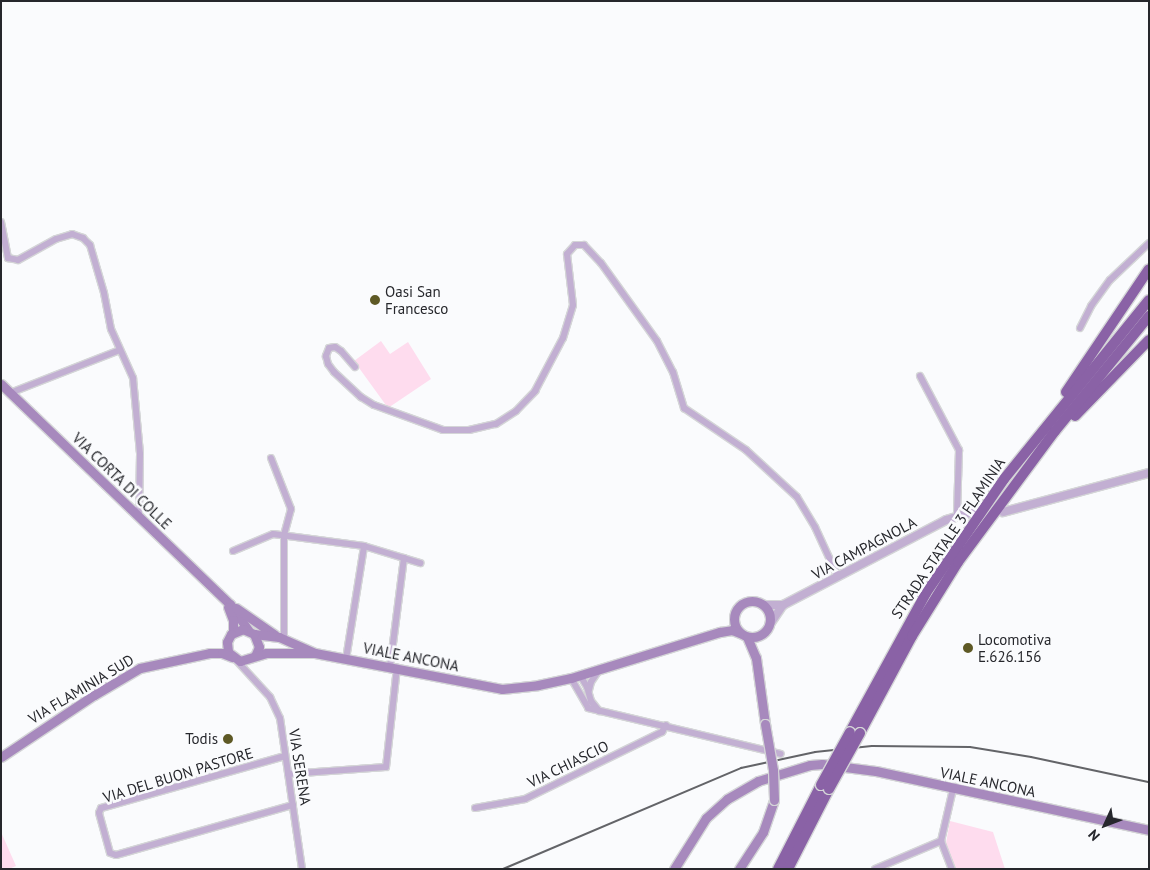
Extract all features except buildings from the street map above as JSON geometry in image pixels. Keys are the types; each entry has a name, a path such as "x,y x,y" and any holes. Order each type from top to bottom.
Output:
{"highway":[{"path":"1004,478 1025,444 1068,389 1149,268"},
{"name":"STRADA STATALE 3 FLAMINIA","path":"855,733 904,629 1004,478 1149,300"},
{"name":"STRADA STATALE 3 FLAMINIA","path":"778,869 937,594 1020,476 1149,316"},
{"path":"1020,476 1041,456 1067,424 1149,340"},
{"name":"STRADA STATALE 3 FLAMINIA","path":"788,869 825,787"}],"main road":[{"name":"VIA CORTA DI COLLE","path":"1,384 227,601 251,632"},
{"name":"VIA CORTA DI COLLE","path":"227,601 233,620 233,632"},
{"name":"VIALE ANCONA","path":"227,601 285,640"},
{"name":"VIA CAMPAGNOLA","path":"502,689 538,685 576,676 720,632 734,621 737,609 741,605 752,602 763,605"},
{"path":"763,605 769,613 770,624"},
{"path":"734,621 756,658"},
{"name":"VIA CAMPAGNOLA","path":"720,632 759,636 770,624"},
{"path":"233,632 251,632 259,647 253,657"},
{"name":"VIA FLAMINIA SUD","path":"210,653 227,642 233,632"},
{"name":"VIALE ANCONA","path":"251,632 285,640 315,653 502,689"},
{"path":"739,869 764,832 774,800 773,770 756,658 759,636"},
{"path":"227,642 228,652 234,658"},
{"name":"VIA FLAMINIA SUD","path":"1,757 24,740 140,668 210,653 222,653 244,661 253,657"},
{"name":"VIALE ANCONA","path":"253,657 315,653"},
{"name":"VIALE ANCONA","path":"674,869 706,818 727,799 758,781 797,768 822,764 876,771 952,789 1149,830"}],"street":[{"path":"1,222 8,258 18,260 56,239 72,234 84,238 90,245 104,293 111,329 134,378 140,454 139,516"},
{"path":"1080,328 1091,306 1110,280 1149,243"},
{"path":"355,367 341,350 335,346 329,348 326,356 328,364 334,372 361,397 374,405 443,430 469,430 496,424 516,410 535,390 563,338 574,305 567,254 575,245 584,245 601,263 657,341 673,372 684,408 746,450 797,497 815,527 838,577"},
{"path":"10,393 120,350"},
{"path":"920,376 959,450 957,515"},
{"path":"272,458 291,509 284,536 285,640 293,648 289,654"},
{"path":"1003,512 1149,473"},
{"name":"VIA CAMPAGNOLA","path":"770,624 784,605 957,515 973,512"},
{"path":"233,551 273,534 364,546 420,563"},
{"path":"346,659 364,546"},
{"path":"288,774 386,767 393,667 404,558"},
{"name":"VIA CAMPAGNOLA","path":"763,605 784,605"},
{"path":"252,678 249,667 253,657"},
{"name":"VIA SERENA","path":"234,658 276,705 280,718 302,869"},
{"path":"588,691 591,682 602,668"},
{"path":"576,676 588,691 591,701 599,711"},
{"path":"576,676 588,708 666,725 781,754"},
{"name":"VIA CHIASCIO","path":"475,808 525,799 662,732 666,725"},
{"name":"VIA DEL BUON PASTORE","path":"285,756 101,808 99,813 110,853 116,855 293,805"},
{"path":"952,789 941,841 952,869"},
{"path":"875,869 941,841"}],"shaded area":[{"path":"381,341 390,354 408,342 431,379 388,408 354,361"},
{"path":"950,821 993,832 1005,869 955,869 946,843"},
{"path":"1,832 16,866 9,869 1,869"}],"railway":[{"path":"503,869 741,768 815,752 872,746 970,747 1031,757 1149,782"}],"place":[{"name":"Oasi San Francesco","path":"375,300"},
{"name":"Locomotiva E.626.156","path":"968,648"},
{"name":"Todis","path":"228,739"}]}
